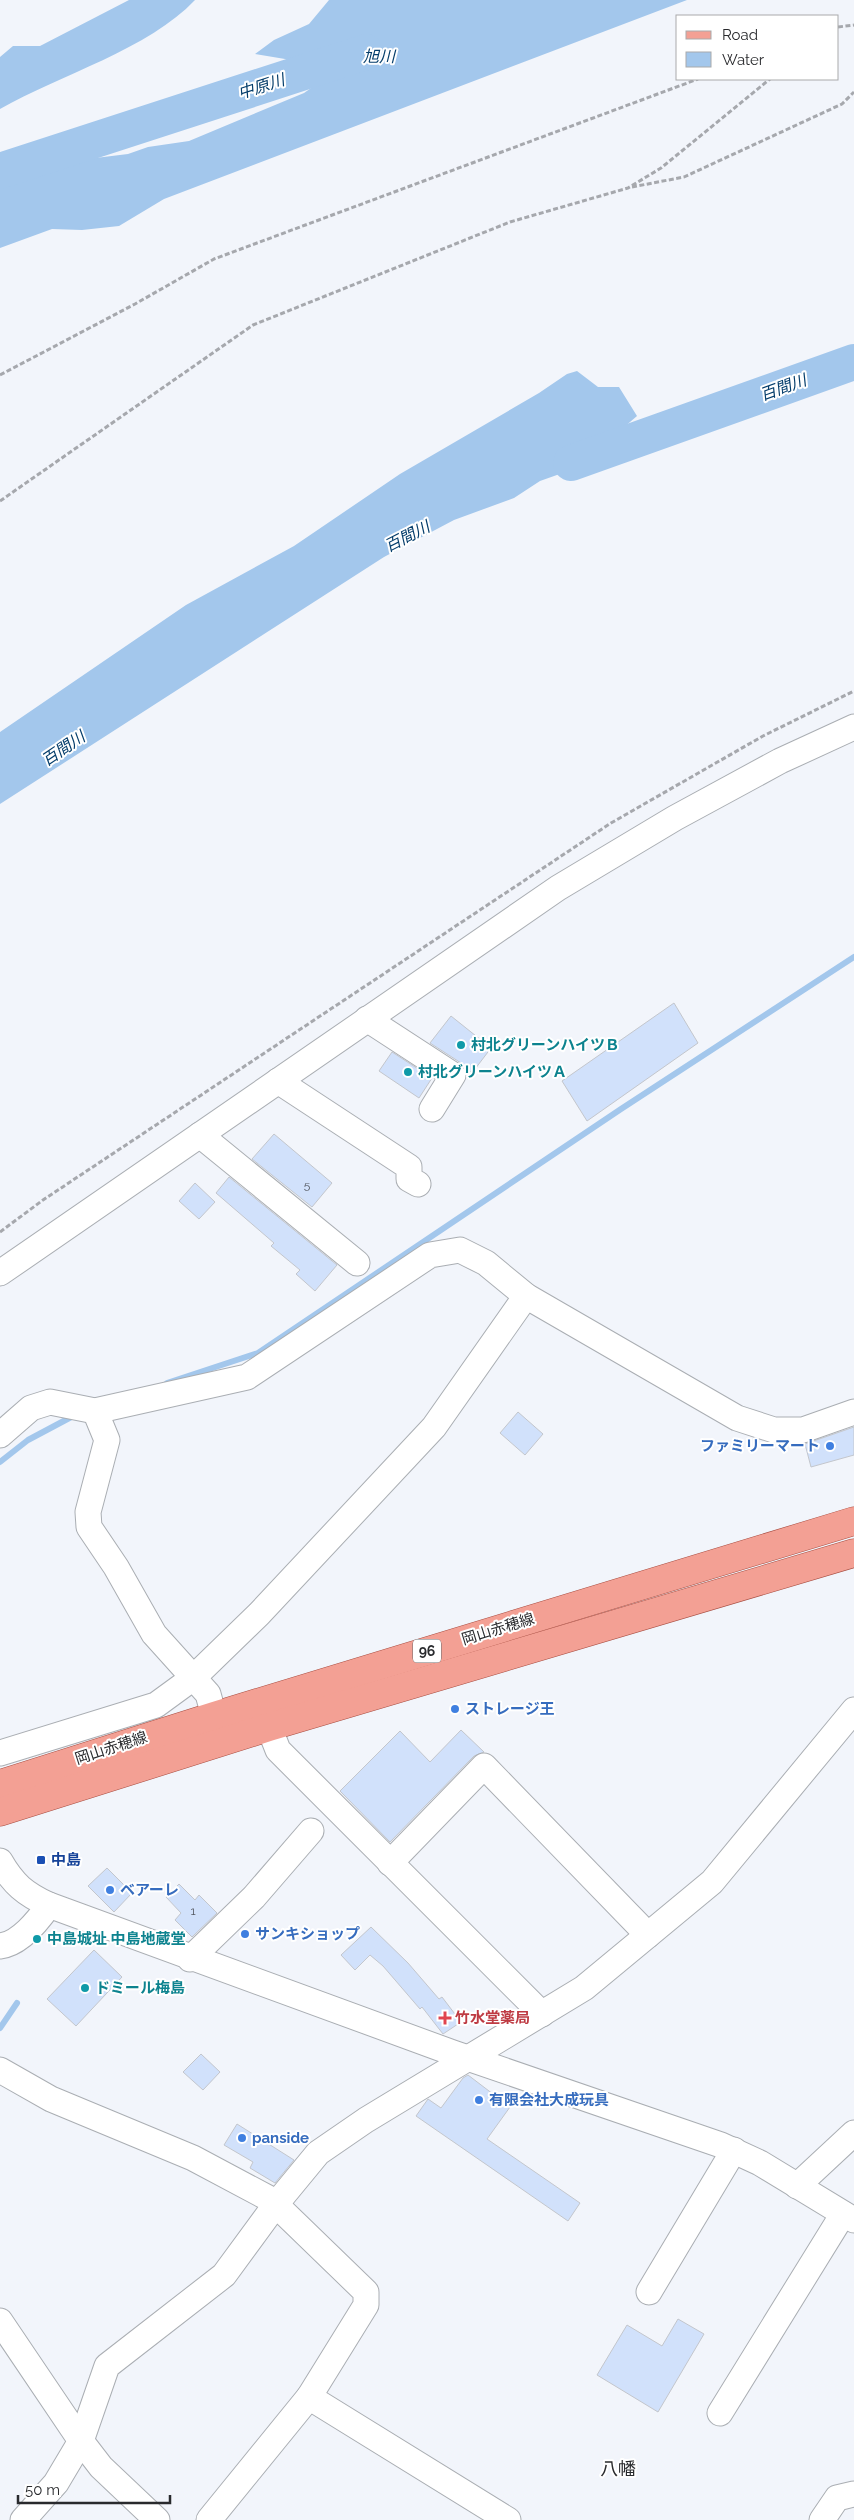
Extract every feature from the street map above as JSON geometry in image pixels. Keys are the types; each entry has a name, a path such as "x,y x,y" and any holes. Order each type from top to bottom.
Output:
{"main road":[{"name":"岡山赤穂線","path":"0,1784 214,1716 854,1521"},
{"name":"岡山赤穂線","path":"0,1812 269,1727 854,1553"}],"street":[{"path":"0,1273 558,888 675,818 780,761 854,727"},
{"path":"367,1019 453,1075 432,1109"},
{"path":"278,1081 409,1167 409,1178 418,1184"},
{"path":"200,1136 357,1263"},
{"path":"0,1435 31,1408 50,1402 95,1411 247,1378 430,1255 460,1250 486,1263 526,1296 737,1418 774,1430 804,1430 854,1412"},
{"path":"0,1752 156,1705 193,1678 259,1614 434,1427 526,1296"},
{"path":"95,1411 107,1440 88,1512 89,1528 116,1567 154,1634 208,1694 214,1716"},
{"path":"23,2520 56,2483 81,2441 107,2366 224,2275 276,2204 318,2153 366,2120 452,2070 467,2058 584,1988 712,1882 854,1710"},
{"path":"269,1727 278,1750 542,2014"},
{"path":"390,1863 484,1766 648,1935"},
{"path":"190,1959 254,1897 311,1831"},
{"path":"0,1861 8,1875 27,1895 49,1906 190,1959 467,2058 734,2150 849,2217 720,2413"},
{"path":"0,1946 8,1945 41,1917 49,1906"},
{"path":"0,2070 51,2099 193,2158 270,2199 366,2292 366,2305 309,2397 208,2520"},
{"path":"797,2186 854,2133"},
{"path":"649,2292 734,2150"},
{"path":"0,2321 81,2441 101,2466 157,2520"},
{"path":"309,2397 508,2520"},
{"path":"822,2520 837,2498 854,2494"}],"path":[{"path":"839,27 854,25"},
{"path":"0,375 135,304 214,259 695,80"},
{"path":"628,188 660,168 769,80"},
{"path":"0,500 253,325 510,222 628,188 684,176 842,104 854,92"}],"water":[{"path":"129,0 195,0 154,33 129,47 0,109 0,57 13,46 40,46"},
{"name":"旭川","path":"329,0 687,0 164,199 119,226 82,230 52,229 0,248 0,158 63,162 128,154 148,147 189,141 304,93 324,79 324,70 315,64 255,54 274,40 309,24"},
{"path":"577,371 598,387 619,387 637,416 616,434 616,454 540,481 514,498 454,520 384,557 0,804 0,732 186,605 294,546 400,474 539,393 567,374"}],"building":[{"path":"674,1003 698,1043 587,1121 562,1081"},
{"name":"村北グリーンハイツＢ","path":"451,1016 491,1048 472,1073 461,1063 430,1043"},
{"name":"村北グリーンハイツＡ","path":"392,1052 432,1078 419,1098 379,1071"},
{"path":"274,1134 332,1183 312,1207 252,1159"},
{"path":"229,1177 337,1265 315,1291 296,1274 300,1270 271,1246 274,1243 216,1193"},
{"path":"195,1183 215,1202 199,1219 179,1201"},
{"path":"518,1412 543,1434 525,1455 500,1433"},
{"name":"ファミリーマート","path":"854,1427 854,1455 811,1467 805,1444"},
{"path":"461,1730 484,1752 474,1756 390,1842 340,1791 400,1731 430,1762"},
{"path":"107,1868 132,1893 114,1912 88,1886"},
{"path":"179,1884 195,1900 199,1895 217,1913 192,1937 175,1920 181,1913 166,1897"},
{"path":"371,1927 408,1963 439,1999 442,1997 461,2022 443,2034 422,2007 420,2009 383,1966 370,1955 355,1970 341,1955"},
{"name":"ドミール梅島","path":"94,1950 122,1977 76,2026 47,1999"},
{"path":"201,2054 220,2072 203,2090 183,2072"},
{"path":"468,2075 510,2107 487,2139 580,2203 568,2221 416,2116 428,2099 441,2108 463,2078"},
{"path":"237,2124 294,2160 275,2183 250,2168 253,2162 224,2145"},
{"path":"678,2319 704,2334 658,2412 597,2375 627,2325 662,2346"}],"waterway":[{"name":"中原川","path":"0,171 366,52"},
{"name":"百間川","path":"571,463 854,362"},
{"path":"167,1383 258,1353 621,1109 854,957"},
{"path":"0,1462 28,1440 75,1415"},
{"path":"0,2028 17,2003"}],"place":[{"name":"村北グリーンハイツＢ","path":"461,1045"},
{"name":"村北グリーンハイツＡ","path":"408,1072"},
{"name":"ファミリーマート","path":"830,1446"},
{"name":"ストレージ王","path":"455,1709"},
{"name":"中島","path":"41,1860"},
{"name":"ベアーレ","path":"110,1890"},
{"name":"サンキショップ","path":"245,1934"},
{"name":"中島城址 中島地蔵堂","path":"37,1939"},
{"name":"ドミール梅島","path":"85,1988"},
{"name":"竹水堂薬局","path":"445,2018"},
{"name":"有限会社大成玩具","path":"479,2100"},
{"name":"panside","path":"242,2138"}],"district":[{"name":"八幡","path":"618,2469"}]}
